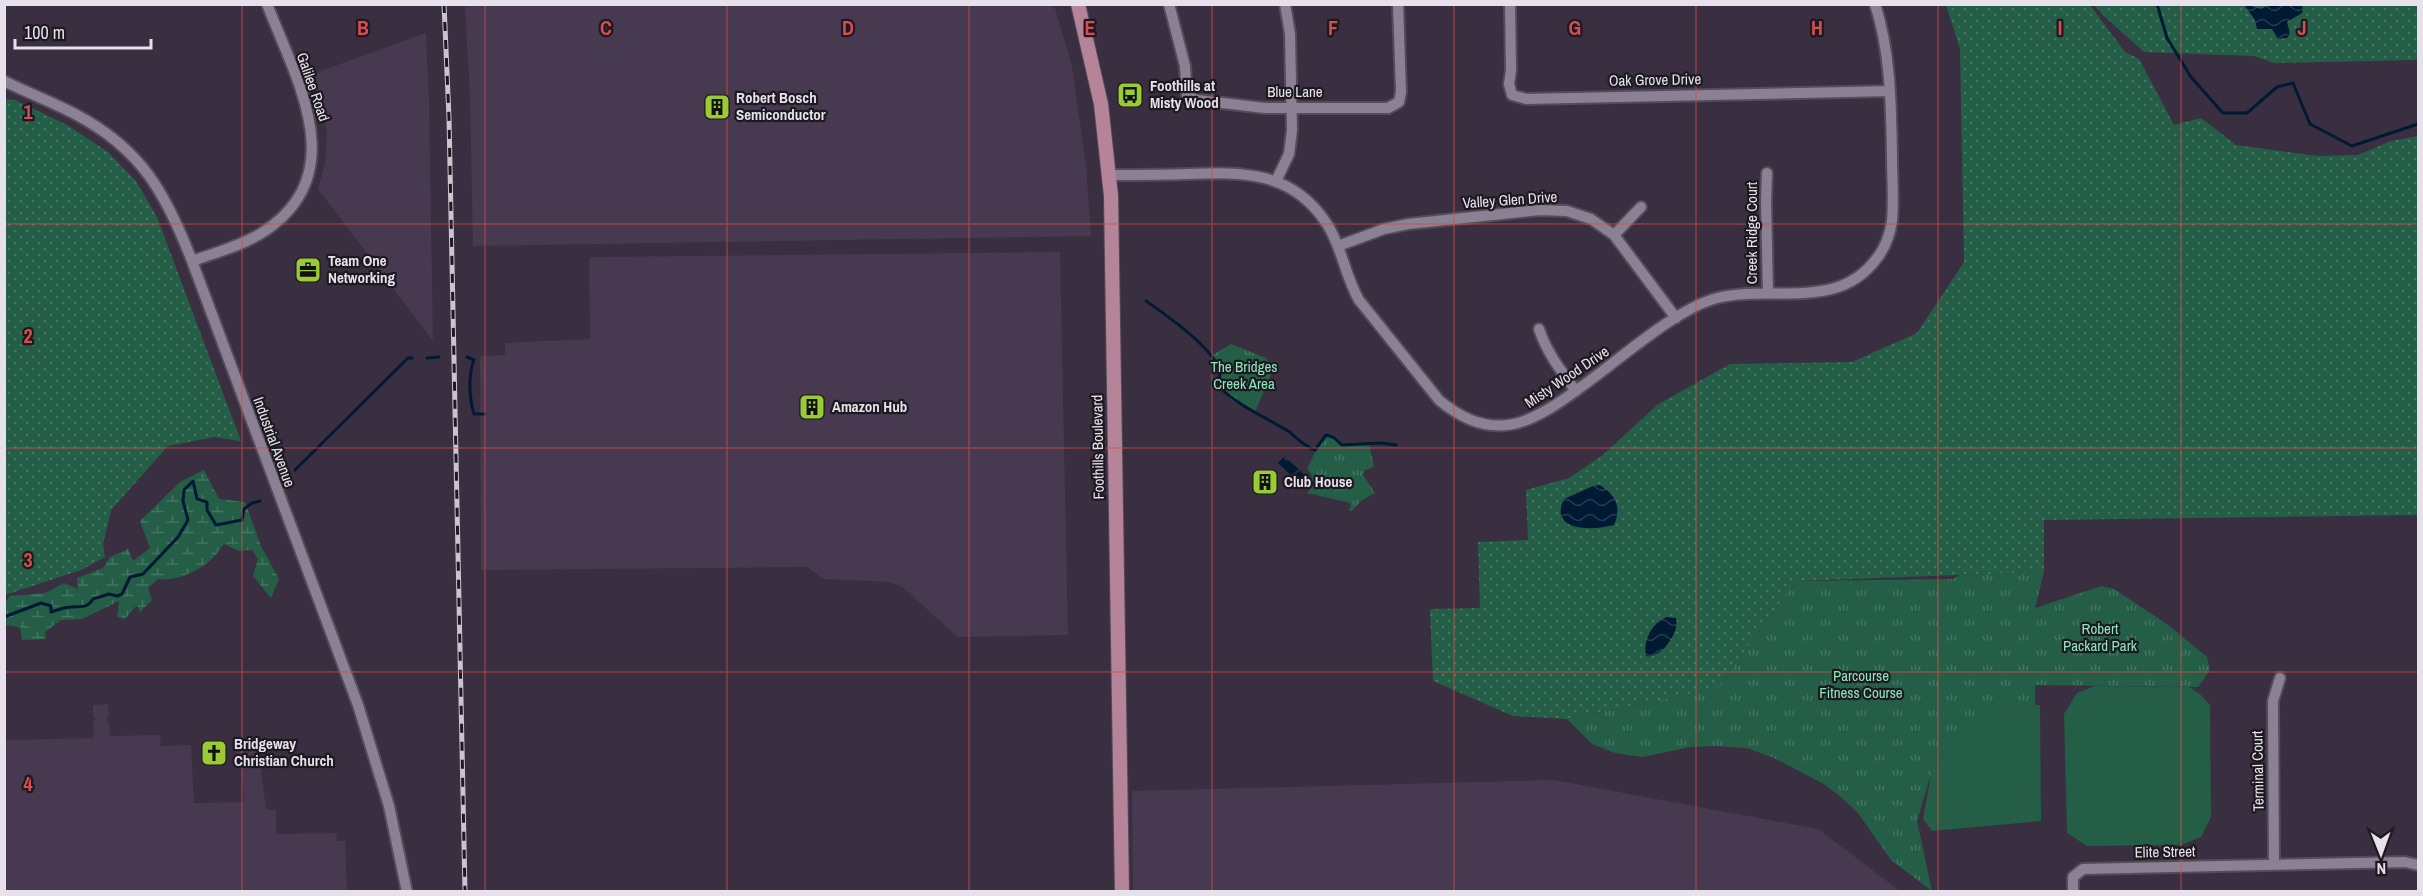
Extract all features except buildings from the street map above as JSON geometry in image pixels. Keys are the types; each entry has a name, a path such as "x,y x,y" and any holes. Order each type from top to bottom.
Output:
{"main road":[{"name":"Foothills Boulevard","path":"1078,4 1101,104 1109,175 1122,891"}],"street":[{"name":"Galilee Road","path":"192,261 249,240 271,226 295,203 309,174 313,148 310,119 267,4"},
{"name":"Blue Lane","path":"1169,4 1185,66 1187,96 1197,100 1265,108 1388,108 1399,102 1401,92 1398,4"},
{"path":"1276,181 1292,142 1290,34 1285,4"},
{"name":"Oak Grove Drive","path":"1509,4 1511,70 1509,84 1512,94 1526,99 1890,91"},
{"name":"Misty Wood Drive","path":"1109,175 1245,173 1276,181 1312,205 1327,224 1359,300 1432,391 1456,412 1485,424 1518,423 1538,417 1690,308 1715,299 1740,294 1813,293 1835,289 1863,274 1879,256 1892,221 1890,91 1885,46 1875,4"},
{"name":"Industrial Avenue","path":"4,81 76,114 107,134 135,157 169,205 358,705 387,797 407,891"},
{"name":"Creek Ridge Court","path":"1767,173 1768,294"},
{"path":"1614,235 1641,207"},
{"name":"Valley Glen Drive","path":"1338,246 1395,226 1554,209 1579,213 1614,235 1676,318"},
{"path":"1539,329 1544,345 1575,391"},
{"name":"Terminal Court","path":"2274,864 2273,701 2280,678"},
{"path":"2274,864 2405,862 2418,866"},
{"name":"Elite Street","path":"2073,891 2073,877 2083,869 2274,864"}],"shaded area":[{"name":"Robert Bosch Semiconductor","path":"465,5 1054,5 1072,66 1086,165 1091,236 473,246 470,99"},
{"path":"426,33 433,341 318,189 325,164 327,134 323,107 310,75"},
{"path":"1060,252 1068,635 958,637 901,586 888,582 824,579 807,567 481,570 480,356 505,355 505,343 590,339 589,257"},
{"path":"108,704 109,716 106,720 109,722 110,736 160,735 161,746 191,745 194,803 244,802 242,760 236,760 236,743 257,742 266,808 276,810 276,834 336,833 337,841 345,841 347,891 5,891 5,740 94,738 93,722 96,719 93,716 93,705"},
{"path":"1554,780 1818,829 1900,891 1133,891 1132,791"}],"green space":[{"path":"1946,5 2090,5 2125,52 2139,59 2174,125 2201,118 2236,145 2317,156 2358,155 2391,141 2418,136 2418,515 2044,520 2044,572 1796,581 1718,688 1567,719 1513,716 1433,681 1430,609 1480,608 1478,542 1528,540 1526,490 1569,478 1603,455 1657,405 1730,364 1852,362 1917,333 1964,262 1960,49"},
{"path":"2094,5 2418,5 2418,60 2274,63 2254,56 2144,52"},
{"path":"5,99 15,100 69,126 108,152 136,181 157,217 241,441 215,437 168,446 111,510 103,544 105,557 81,570 5,595"},
{"name":"The Bridges Creek Area","path":"1231,344 1266,358 1273,369 1255,412 1232,400 1219,387 1219,369 1211,356"},
{"path":"1326,435 1333,437 1342,445 1369,444 1374,467 1365,470 1363,475 1375,493 1361,501 1352,511 1349,511 1351,503 1307,493 1315,484 1307,469 1321,440"},
{"path":"204,470 219,499 245,502 261,546 279,579 271,598 253,576 258,559 252,550 239,551 224,544 212,559 200,568 172,579 158,579 148,588 152,600 140,612 137,605 125,619 117,617 119,601 82,619 61,620 45,632 46,639 22,640 20,627 5,625 5,603 10,596 45,593 64,583 78,589 77,578 103,568 110,557 128,549 133,561 150,548 140,521 180,482"},
{"name":"Parcourse Fitness Course","path":"2044,572 2035,608 2101,586 2114,589 2167,624 2207,657 2210,670 2198,687 2035,685 2035,705 1995,712 1931,774 1917,821 1932,891 1891,860 1858,813 1841,797 1822,783 1774,758 1747,748 1716,746 1690,747 1643,757 1615,753 1592,744 1567,719 1718,688 1796,581 1953,579 1960,575"},
{"path":"2095,686 2189,687 2210,705 2211,817 2201,837 2181,845 2087,846 2067,833 2064,714 2077,693"},
{"path":"2040,705 2041,821 1932,831 1923,819 1931,774 1950,739 1995,712"}],"water":[{"path":"2300,4 2303,8 2302,13 2287,22 2290,34 2287,38 2278,39 2272,29 2257,29 2255,20 2245,6 2261,9 2269,5"},
{"path":"1284,456 1306,476 1300,484 1278,463"},
{"path":"1600,485 1616,502 1617,513 1614,525 1595,528 1575,527 1562,518 1561,510 1564,499"},
{"path":"1667,617 1676,618 1672,637 1658,653 1646,656 1647,638 1657,623"}],"waterway":[{"path":"2157,4 2167,38 2191,77 2223,113 2247,113 2277,87 2293,83 2310,124 2352,146 2418,124"},
{"path":"1146,301 1198,341 1207,351 1219,369 1219,387 1244,406 1288,431 1308,447 1315,450 1326,435 1333,437 1342,445 1382,443 1396,445"},
{"path":"427,358 439,357"},
{"path":"467,357 474,360 470,387 474,414 485,414"},
{"path":"295,470 408,358 412,358"},
{"path":"4,617 41,603 51,606 51,612 86,606 93,599 109,594 117,596 122,594 130,577 143,574 178,537 188,520 183,501 184,490 193,481 197,499 207,502 207,510 216,525 242,520 244,509 260,501"}],"railway":[{"path":"444,4 449,118 465,892"}],"place":[{"name":"Foothills at Misty Wood","path":"1130,95"},
{"name":"Robert Bosch Semiconductor","path":"717,107"},
{"name":"Team One Networking","path":"308,270"},
{"name":"Amazon Hub","path":"812,407"},
{"name":"Club House","path":"1265,482"},
{"name":"Bridgeway Christian Church","path":"214,753"}],"park label":[{"name":"Robert Packard Park","path":"2100,638"}]}
